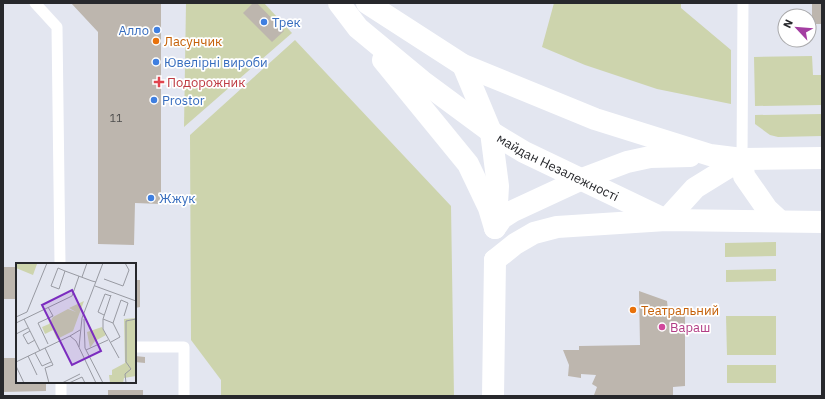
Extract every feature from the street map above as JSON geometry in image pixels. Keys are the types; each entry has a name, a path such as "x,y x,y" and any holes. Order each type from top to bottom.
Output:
{"main road":[{"name":"майдан Незалежності","path":"339,3 358,28 422,81 491,132 524,152 666,220 822,222"},
{"path":"367,3 463,66 595,119 710,155"},
{"path":"358,28 468,164 489,208 495,228"},
{"path":"463,66 491,132 498,186 495,228 493,396"},
{"path":"495,228 502,218 513,211 582,179 627,162 650,157 710,155 742,159 822,158"},
{"path":"495,260 515,244 534,233 558,227 666,220 695,188 742,159"},
{"path":"742,159 744,176 767,209 780,221"}],"lane":[{"path":"35,3 57,27 60,263"},
{"path":"742,159 743,3"},
{"path":"136,347 184,347 184,396"},
{"path":"61,383 61,396"}],"green space":[{"path":"186,3 264,3 292,33 184,127"},
{"path":"554,3 681,3 681,8 731,50 731,104 657,89 585,65 542,47"},
{"path":"295,40 451,206 454,396 221,396 221,380 191,340 190,135"},
{"path":"812,56 813,75 822,75 822,105 755,106 754,57"},
{"path":"822,114 822,136 778,137 770,135 755,124 755,115"},
{"path":"776,242 776,256 725,257 725,243"},
{"path":"776,269 776,281 726,282 726,270"},
{"path":"726,316 776,316 776,355 727,355"},
{"path":"727,365 776,365 776,383 727,383"}],"building":[{"path":"71,3 161,3 161,204 135,203 134,245 98,244 98,32"},
{"name":"Трек","path":"253,3 257,3 284,31 272,42 243,13"},
{"path":"812,3 822,3 822,24 817,24 817,8 812,8"},
{"path":"3,267 16,267 16,299 3,299"},
{"path":"136,280 140,280 140,307 136,308"},
{"name":"Вараш","path":"639,291 667,301 668,310 685,310 685,386 673,387 673,396 594,395 597,387 592,384 596,375 581,374 581,378 568,376 569,365 563,350 579,350 579,346 640,345"},
{"path":"136,356 145,357 145,363 136,362"},
{"path":"3,358 16,358 16,383 46,383 46,391 3,392"},
{"path":"108,390 143,390 143,396 108,396"}],"place":[{"name":"Трек","path":"264,22"},
{"name":"Алло","path":"157,30"},
{"name":"Ласунчик","path":"156,41"},
{"name":"Ювелірні вироби","path":"156,62"},
{"name":"Подорожник","path":"159,82"},
{"name":"Prostor","path":"154,100"},
{"name":"Жжук","path":"151,198"},
{"name":"Театральний","path":"633,310"},
{"name":"Вараш","path":"662,327"}]}
